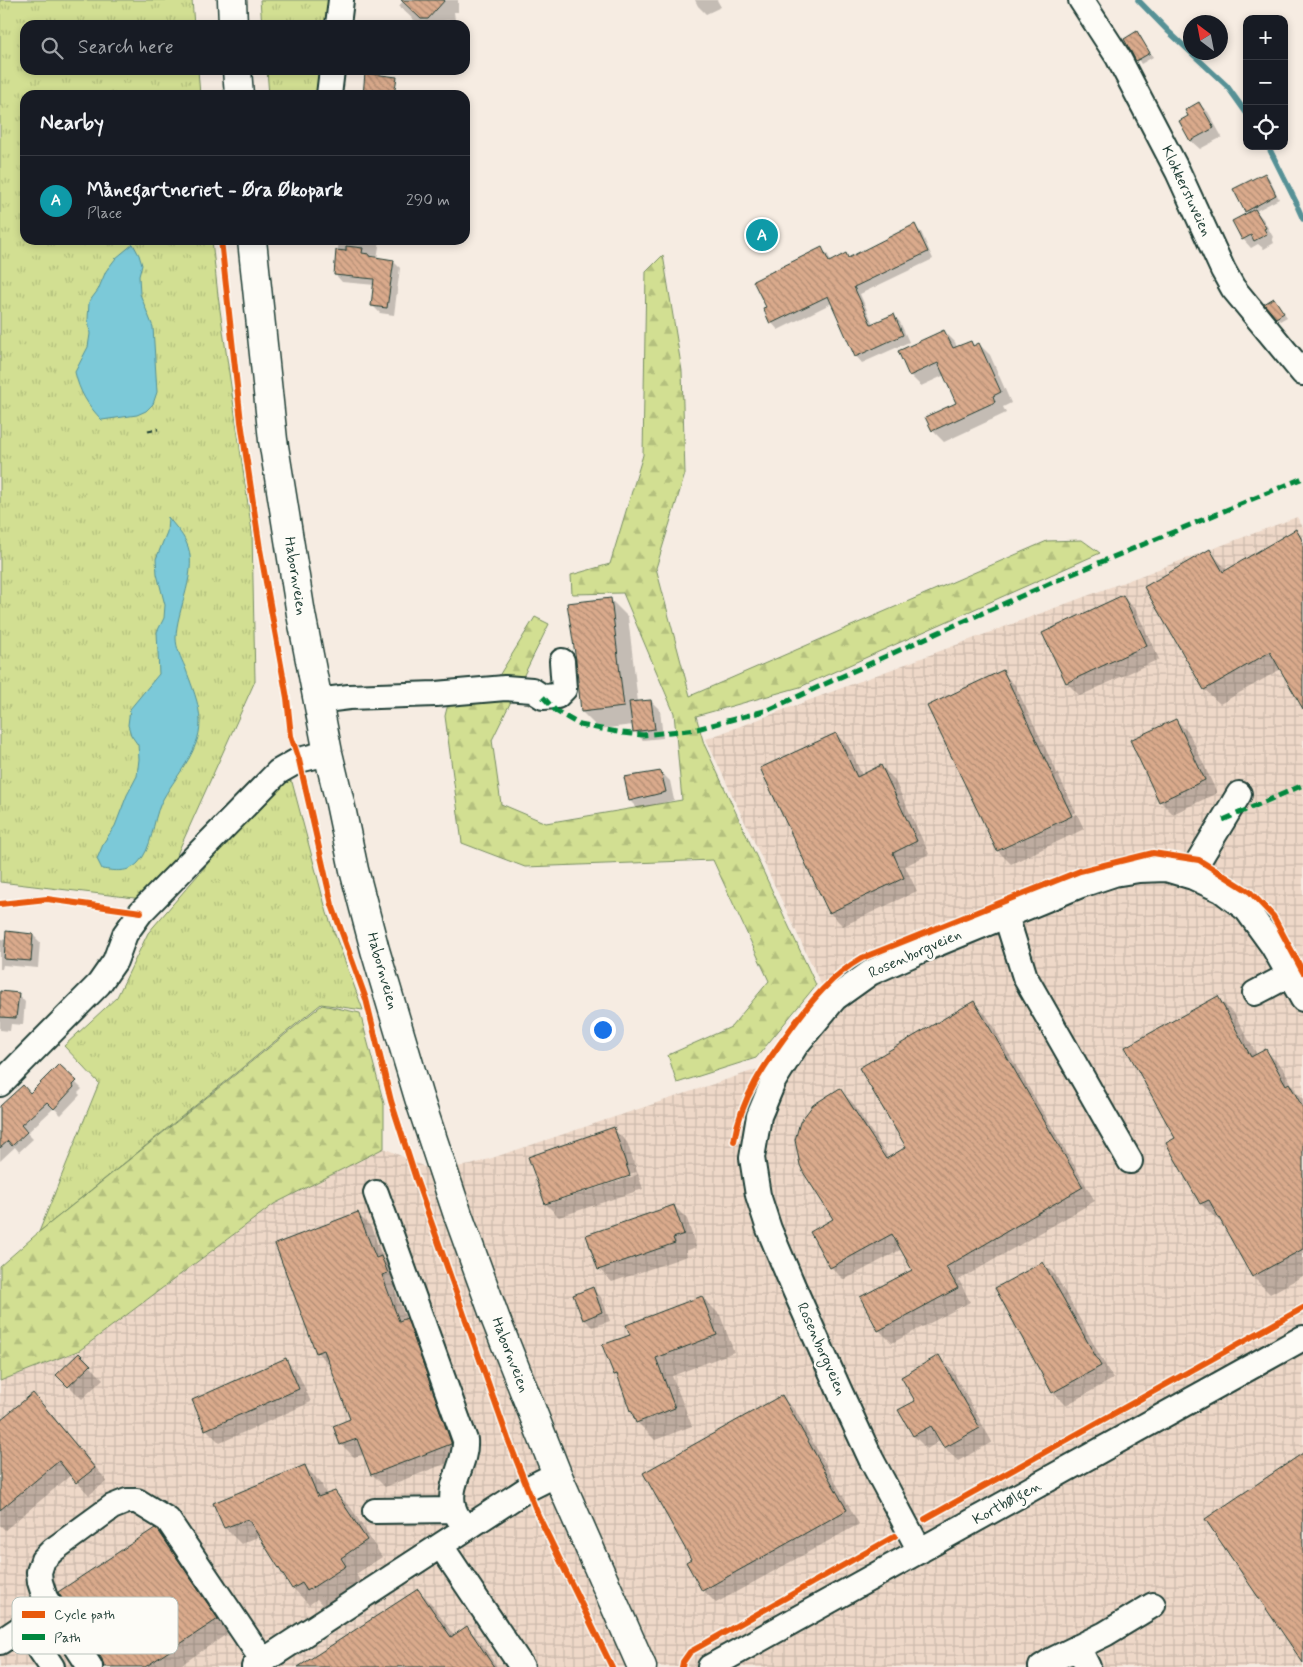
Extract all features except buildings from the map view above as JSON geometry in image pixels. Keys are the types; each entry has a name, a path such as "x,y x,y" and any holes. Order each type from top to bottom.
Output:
{"highway":[{"path":"232,0 233,20"},
{"path":"237,75 239,90"},
{"name":"Habornveien","path":"253,245 273,440 317,701 354,870 374,950 419,1098 458,1215 493,1311 557,1474 642,1667"}],"street":[{"path":"339,20 341,0"},
{"name":"Klokkerstuveien","path":"1081,0 1118,57 1178,172 1223,270 1234,288 1303,373"},
{"path":"329,90 331,75"},
{"path":"317,701 349,697 436,694 506,688 532,690 543,697 557,696 564,689 562,661"},
{"path":"0,1084 34,1052 99,984 115,961 125,934 141,912 278,772 299,760 328,753"},
{"path":"1193,877 1199,860 1240,794"},
{"name":"Rosenborgveien","path":"920,1551 871,1459 793,1286 769,1229 758,1195 752,1158 758,1116 774,1080 796,1045 835,998 870,972 1081,885 1114,874 1139,870 1166,869 1193,877 1221,890 1247,910 1273,946 1303,999"},
{"path":"1006,916 1025,978 1130,1161"},
{"path":"1256,993 1289,975"},
{"path":"376,1193 464,1440 466,1449 451,1492 460,1519"},
{"name":"Kortbølgen","path":"710,1667 1303,1338"},
{"path":"375,1511 460,1519 557,1474"},
{"path":"45,1597 39,1572 43,1560 53,1550 112,1507 137,1501 168,1520 258,1664 441,1546 460,1519"},
{"path":"441,1546 522,1667"},
{"path":"1041,1667 1083,1657 1105,1634 1153,1605"},
{"path":"0,1642 12,1634"},
{"path":"43,1654 52,1667"},
{"path":"82,1654 90,1667"}],"path":[{"path":"148,431 158,429"}],"shaded area":[{"path":"1297,517 1303,527 1303,1667 0,1667 0,1381 80,1350 274,1204 384,1148 431,1170 471,1165 764,1067 824,991 706,739"}],"green space":[{"path":"0,0 192,0 194,20 20,20 20,75 198,75 200,90 20,90 20,245 213,245 218,296 252,532 255,681 165,881 143,899 0,882"},
{"path":"260,0 335,0 331,20 262,20"},
{"path":"267,75 321,75 319,90 269,90"},
{"path":"663,255 682,371 685,474 656,568 690,696 1047,541 1082,540 1100,553 800,687 696,716 704,744 816,985 756,1058 677,1083 668,1055 731,1027 769,981 713,860 525,867 462,843 445,716 453,684 497,679 535,617 549,624 492,740 501,804 546,823 682,800 674,713 623,593 572,594 571,575 610,564 643,455 646,272"},
{"path":"285,780 292,782 327,913 363,1010 321,1004 39,1232 99,1083 64,1046 117,997 148,933 272,789"},
{"path":"322,1005 360,1013 384,1104 384,1148 274,1204 80,1350 0,1381 0,1266 39,1232"}],"water":[{"path":"132,245 139,255 142,265 139,276 140,294 153,327 157,392 153,404 146,411 137,415 102,420 85,398 75,372 88,347 90,334 88,319 89,302 98,290 106,271 116,258"},
{"path":"168,517 180,532 190,553 189,577 176,638 179,653 197,701 200,715 199,733 191,754 161,803 147,850 143,857 138,863 126,870 102,869 97,859 104,842 115,826 127,795 137,776 138,745 131,735 128,725 130,709 159,674 157,632 164,618 165,605 157,574 156,559 167,532"}],"waterway":[{"path":"1138,0 1227,86 1243,108"},
{"path":"1270,150 1297,204"},
{"path":"1298,208 1303,219"}],"marked path":[{"path":"543,697 556,711 580,725 643,735 697,729 768,710 1053,582 1303,478"},
{"path":"1223,820 1303,785"}],"cycle path":[{"path":"222,245 241,422 260,549 287,698 291,736 299,760 332,905 366,999 391,1101 416,1179 508,1439 538,1515 612,1667"},
{"path":"734,1141 742,1110 763,1069 805,1009 841,972 862,958 1080,871 1153,853 1199,860 1250,892 1273,916 1303,972"},
{"path":"0,904 47,899 141,912"},
{"path":"925,1519 1303,1308"},
{"path":"682,1667 690,1652 895,1536"}],"place":[{"name":"Månegartneriet - Øra Økopark","path":"762,235"}]}
